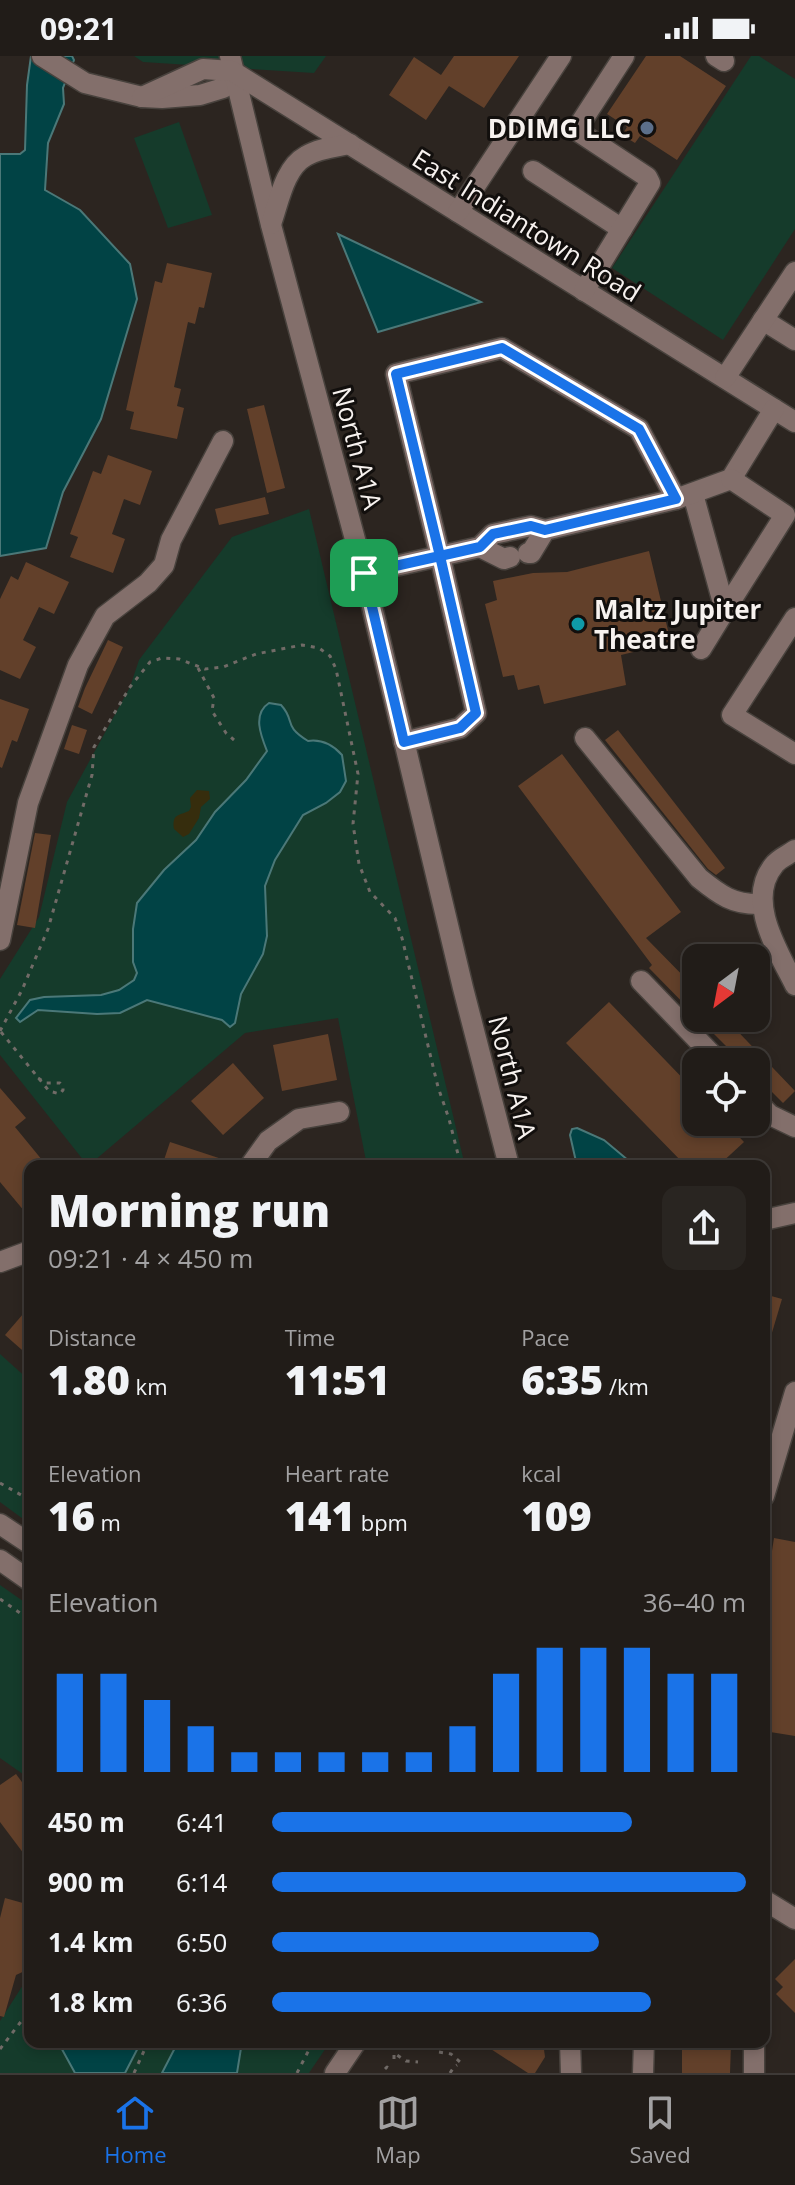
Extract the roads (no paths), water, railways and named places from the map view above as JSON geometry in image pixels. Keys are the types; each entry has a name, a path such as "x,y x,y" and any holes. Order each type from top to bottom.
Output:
{"street":[{"path":"42,56 85,83 142,97 203,69 231,63"},
{"path":"458,212 561,56"},
{"path":"584,291 650,183 647,177 576,130 624,56"},
{"name":"East Indiantown Road","path":"231,63 350,144 795,422"},
{"name":"North A1A","path":"231,63 364,573 507,1160"},
{"path":"271,225 285,183 303,157 322,149 350,144"},
{"path":"533,171 622,229"},
{"path":"725,378 795,272"},
{"path":"763,320 795,340"},
{"path":"404,742 460,728 476,713 396,374 502,348 639,429 685,497 725,610"},
{"path":"364,573 480,547 493,534 531,526 545,530 685,497 731,479 774,409"},
{"path":"0,940 28,803 78,665 105,616 148,583 164,565 171,540 223,441"},
{"path":"701,649 785,515 731,479"},
{"path":"480,547 504,559 531,553 545,530"},
{"path":"795,618 732,715 795,754"},
{"path":"585,738 699,878 719,895 743,905 761,904"},
{"path":"795,850 775,863 766,877 761,904 764,920 795,985"},
{"path":"641,981 706,1048"},
{"path":"254,1160 268,1141 299,1119 339,1112"},
{"path":"770,1115 795,1127"},
{"path":"770,1219 795,1213"},
{"path":"0,1262 24,1253"},
{"path":"770,1476 795,1392"},
{"path":"0,1524 24,1540"},
{"path":"0,1560 24,1577"},
{"path":"770,1906 795,1919"},
{"path":"335,2073 352,2048"},
{"path":"570,2048 571,2073"},
{"path":"643,2073 644,2048"},
{"path":"754,2048 754,2073"}],"water":[{"path":"31,56 72,56 74,60 63,88 64,104 48,143 45,190 80,210 130,264 137,299 101,419 63,492 46,548 0,556 0,154 20,154 25,150"},
{"path":"338,234 481,302 378,332"},
{"path":"269,703 281,705 300,736 339,751 346,781 340,792 303,815 275,860 265,886 267,936 263,954 241,994 235,1023 230,1027 222,1020 147,1000 120,1013 38,1010 20,1022 16,1018 30,1000 101,995 119,990 134,980 137,973 133,962 133,929 137,903 164,870 196,840 215,812 246,780 267,751 259,719"},
{"path":"577,1128 604,1140 628,1160 576,1160 570,1135 572,1129"},
{"path":"61,2048 138,2048 125,2073 75,2073"},
{"path":"175,2048 241,2048 237,2073 162,2073"}],"place":[{"name":"DDIMG LLC","path":"647,128"},
{"name":"Maltz Jupiter Theatre","path":"578,624"}]}
